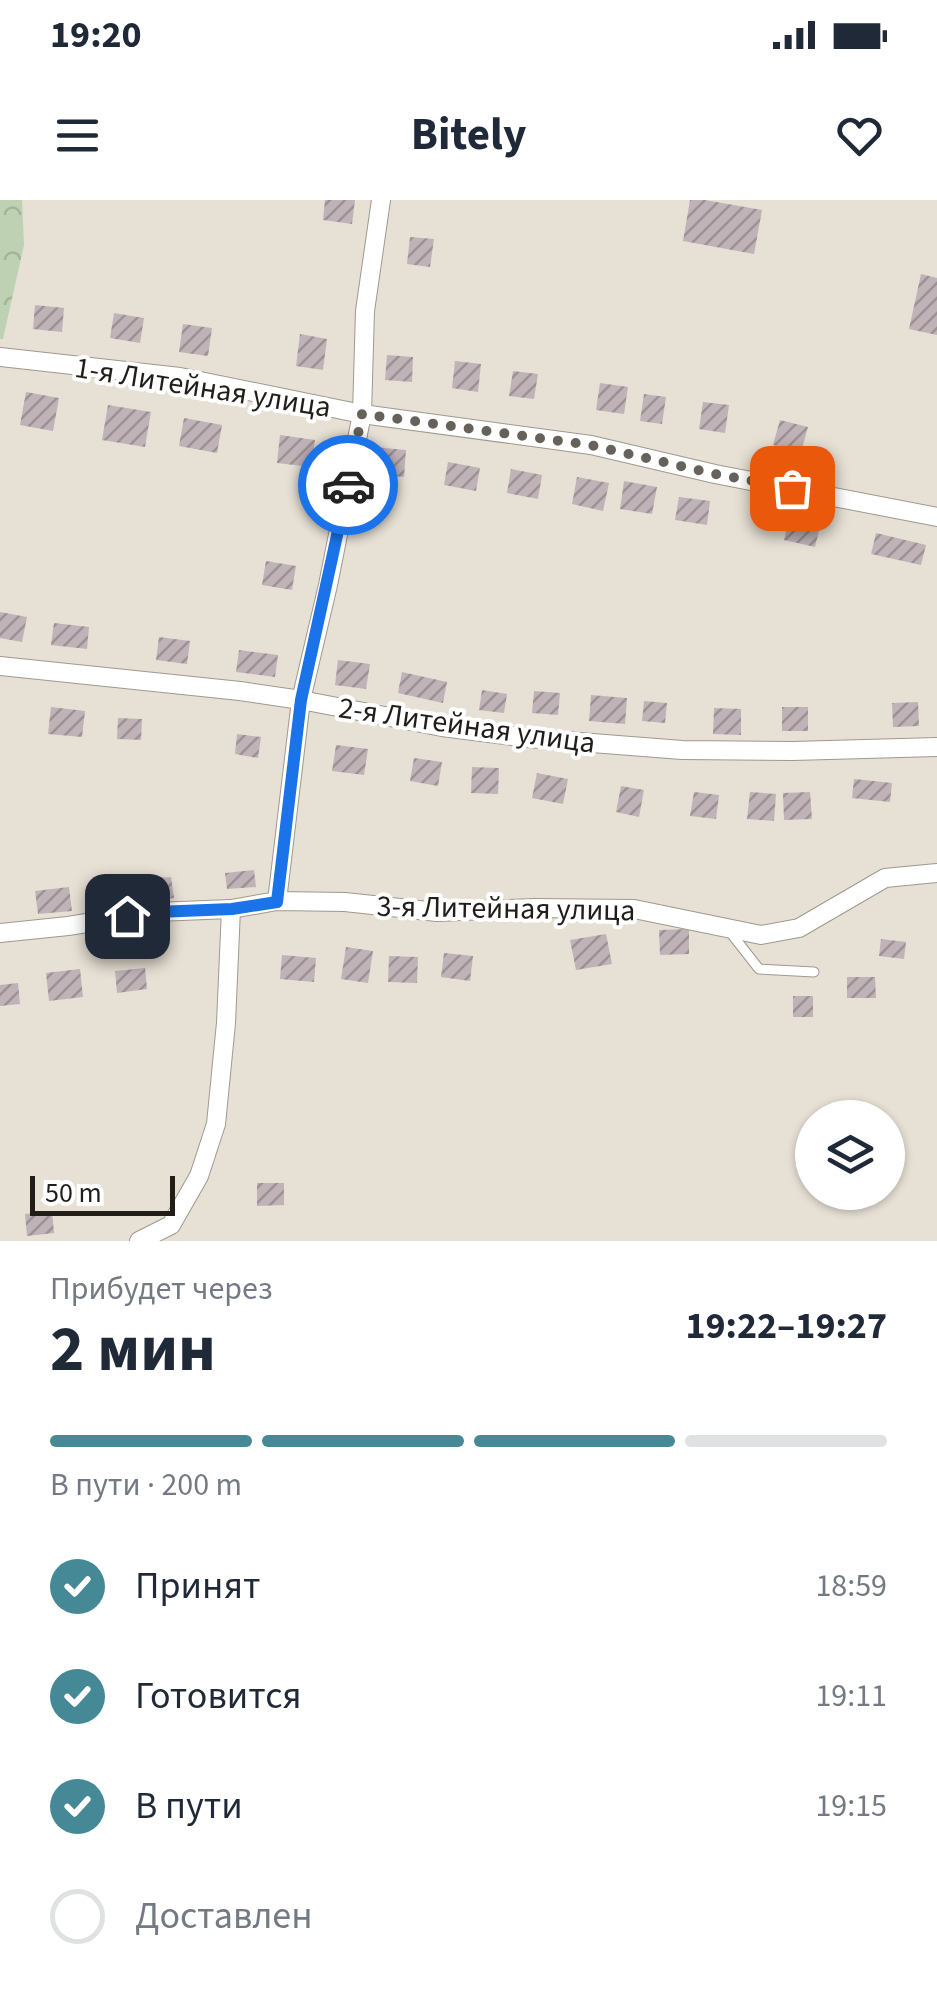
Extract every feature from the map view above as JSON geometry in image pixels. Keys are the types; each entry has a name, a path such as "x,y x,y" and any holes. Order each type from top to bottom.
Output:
{"street":[{"path":"277,902 301,700 362,414 365,312 380,200"},
{"name":"1-я Литейная улица","path":"0,357 180,377 362,414 590,445 715,474 937,516"},
{"name":"2-я Литейная улица","path":"0,666 301,700 528,738 682,750 937,748"},
{"name":"3-я Литейная улица","path":"0,933 156,912 232,909 277,902 345,902 437,912 634,908 762,935 799,928 885,878 937,872"},
{"path":"139,1241 171,1225 199,1176 216,1124 232,909"}],"lane":[{"path":"725,926 759,968 814,972"}],"green space":[{"path":"0,200 22,200 24,245 3,339 0,339"}],"building":[{"path":"325,200 355,200 352,224 323,220"},
{"path":"690,200 762,210 754,254 683,241"},
{"path":"410,237 434,239 430,267 407,264"},
{"path":"921,274 937,278 937,335 909,329"},
{"path":"35,305 64,308 62,332 33,329"},
{"path":"114,313 144,318 140,343 110,338"},
{"path":"183,324 212,328 208,356 179,352"},
{"path":"300,334 327,339 323,370 296,366"},
{"path":"387,355 413,357 412,382 385,380"},
{"path":"455,361 481,364 478,392 452,388"},
{"path":"513,371 538,374 534,399 509,396"},
{"path":"600,383 628,387 624,414 596,410"},
{"path":"26,392 59,398 53,431 20,425"},
{"path":"644,394 666,397 662,424 640,421"},
{"path":"703,402 729,405 725,433 699,429"},
{"path":"108,405 151,412 145,447 102,440"},
{"path":"184,418 222,425 217,453 179,446"},
{"path":"780,420 808,427 801,452 773,445"},
{"path":"280,435 315,440 311,467 277,463"},
{"path":"374,447 406,450 404,477 371,474"},
{"path":"448,462 480,468 476,491 444,485"},
{"path":"511,469 542,475 538,499 507,493"},
{"path":"577,477 609,483 603,511 572,504"},
{"path":"624,481 657,487 652,514 620,509"},
{"path":"679,497 710,501 707,525 675,520"},
{"path":"790,514 821,521 815,547 784,540"},
{"path":"876,533 926,545 921,565 871,554"},
{"path":"266,561 296,566 292,590 262,585"},
{"path":"0,612 27,617 22,642 0,638"},
{"path":"54,623 89,627 87,649 51,645"},
{"path":"159,637 190,641 187,664 156,660"},
{"path":"239,650 278,655 275,677 236,672"},
{"path":"338,660 370,664 366,689 335,685"},
{"path":"402,672 447,682 443,703 398,693"},
{"path":"482,690 507,694 504,713 479,710"},
{"path":"534,691 560,693 558,715 532,713"},
{"path":"591,695 627,698 625,724 589,721"},
{"path":"644,701 667,703 665,723 642,721"},
{"path":"918,702 919,726 893,727 892,703"},
{"path":"51,707 85,711 82,737 48,734"},
{"path":"782,707 808,707 808,731 782,731"},
{"path":"714,708 741,709 741,735 713,734"},
{"path":"118,718 142,719 141,740 117,739"},
{"path":"237,734 261,737 258,758 235,754"},
{"path":"336,745 368,749 364,775 332,771"},
{"path":"414,758 442,762 438,786 410,781"},
{"path":"472,767 499,768 498,794 471,793"},
{"path":"537,773 568,779 563,804 532,798"},
{"path":"854,779 892,783 890,802 852,798"},
{"path":"621,786 644,790 639,817 616,812"},
{"path":"694,792 719,795 716,819 690,816"},
{"path":"750,792 776,794 774,821 747,819"},
{"path":"810,792 812,819 784,820 783,793"},
{"path":"254,870 256,887 227,889 225,873"},
{"path":"171,877 174,898 138,902 136,880"},
{"path":"69,887 72,911 38,914 35,891"},
{"path":"689,929 689,954 660,955 659,930"},
{"path":"606,934 612,964 576,970 570,940"},
{"path":"881,939 906,942 904,959 879,956"},
{"path":"346,947 373,951 368,983 341,979"},
{"path":"444,953 473,956 470,981 441,977"},
{"path":"282,955 316,958 314,982 280,979"},
{"path":"389,956 418,957 417,983 388,982"},
{"path":"145,968 147,989 117,993 115,971"},
{"path":"80,969 83,997 49,1001 46,973"},
{"path":"847,977 875,977 876,998 847,998"},
{"path":"18,983 20,1004 0,1006 0,985"},
{"path":"793,996 813,996 813,1017 793,1017"},
{"path":"257,1183 284,1183 284,1205 257,1206"},
{"path":"52,1211 54,1233 27,1236 25,1214"}],"way so far":[{"path":"348,485 362,414 590,445 792,488"}],"route":[{"path":"127,916 277,902 301,700 348,485"}]}
